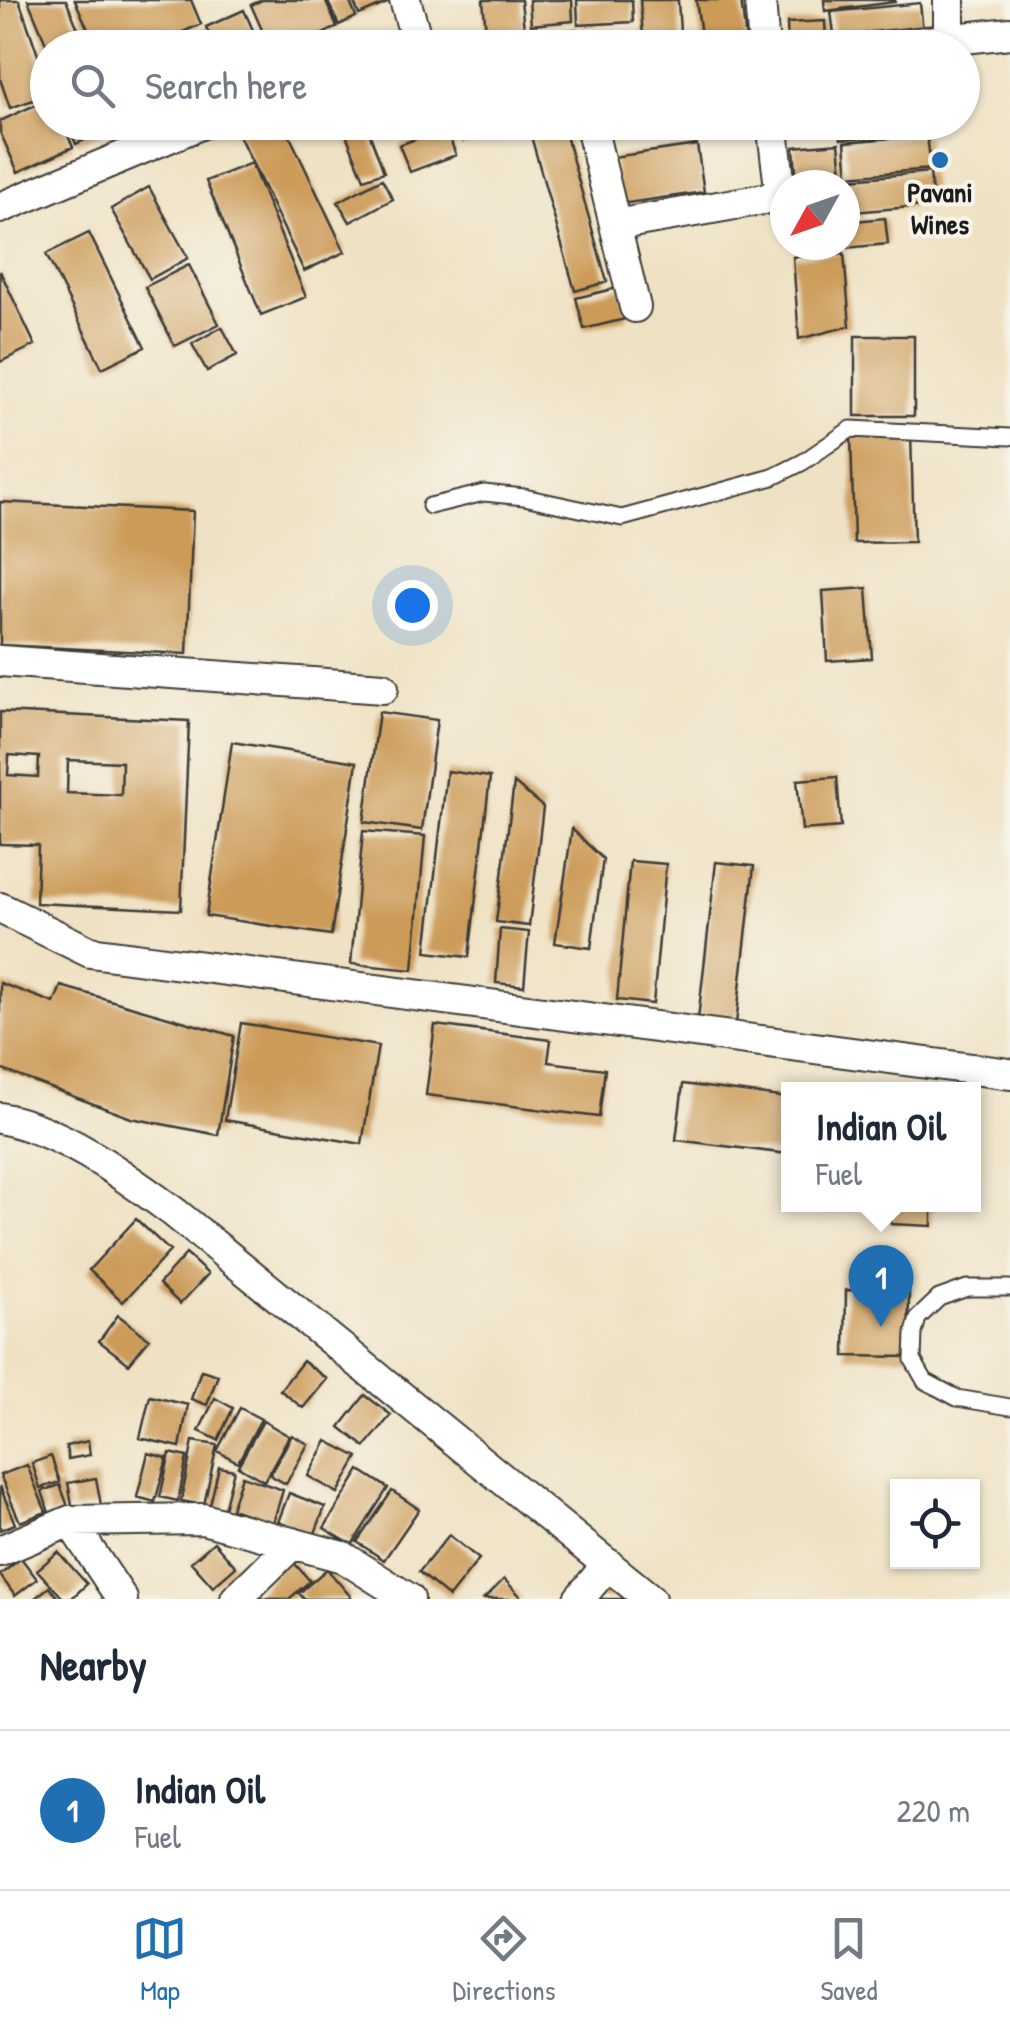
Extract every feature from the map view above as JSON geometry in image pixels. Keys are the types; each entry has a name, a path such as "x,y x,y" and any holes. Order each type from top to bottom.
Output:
{"street":[{"path":"405,0 406,30"},
{"path":"760,0 762,30"},
{"path":"949,0 949,30"},
{"path":"980,35 1010,33"},
{"path":"0,208 162,140"},
{"path":"594,140 635,307"},
{"path":"615,225 780,196 774,140"},
{"path":"0,660 383,688"},
{"path":"0,908 90,952 1010,1074"},
{"path":"0,1118 84,1152 175,1213 650,1599"},
{"path":"0,1551 70,1521 203,1520 343,1556 409,1599"},
{"path":"70,1521 122,1599"},
{"path":"236,1599 293,1544"},
{"path":"579,1599 608,1564"}],"lane":[{"path":"430,506 484,493 524,497 622,518 773,477 852,429 1010,437"},
{"path":"1010,1288 968,1288 939,1298 918,1318 913,1360 924,1381 957,1398 1010,1407"}],"building":[{"path":"0,0 19,0 30,32 30,101 10,108 0,79"},
{"path":"28,0 66,0 78,30 40,30"},
{"path":"75,0 191,0 201,24 188,30 88,30"},
{"path":"262,0 325,0 337,27 262,30 251,5"},
{"path":"327,0 349,0 356,17 339,25"},
{"path":"353,0 394,0 359,15"},
{"path":"483,0 521,0 524,29 486,30"},
{"path":"529,0 572,0 573,21 531,25"},
{"path":"577,0 632,0 633,22 578,25"},
{"path":"640,0 678,0 680,30 642,30"},
{"path":"696,0 741,0 745,30 700,30"},
{"path":"824,0 895,0 895,2 825,11"},
{"path":"920,3 923,30 833,30 831,12"},
{"path":"244,10 253,30 207,30 206,27"},
{"path":"825,21 825,30 787,30 787,23"},
{"path":"30,107 30,140 70,140 73,147 18,172 0,132 0,121"},
{"path":"241,140 292,140 345,252 304,271"},
{"path":"348,140 372,140 384,172 364,179"},
{"path":"413,140 450,140 456,155 410,172 399,145"},
{"path":"532,140 567,140 607,282 575,291"},
{"path":"928,140 931,169 860,175 860,170 847,170 845,142"},
{"path":"839,143 842,170 796,170 794,147"},
{"path":"697,145 704,192 620,204 613,157"},
{"path":"251,163 306,297 261,315 206,181"},
{"path":"930,172 933,205 860,211 860,178"},
{"path":"382,179 393,199 350,222 338,202"},
{"path":"149,187 188,258 150,279 111,209"},
{"path":"885,218 888,244 860,247 860,220"},
{"path":"89,233 145,347 102,368 46,254"},
{"path":"793,260 845,260 850,326 799,339"},
{"path":"189,265 219,324 175,346 145,287"},
{"path":"0,271 35,345 0,362"},
{"path":"621,287 629,318 584,329 576,298"},
{"path":"222,327 237,355 207,371 192,344"},
{"path":"855,336 914,336 914,416 855,416"},
{"path":"911,433 914,542 854,543 851,435"},
{"path":"0,502 193,511 187,654 0,645"},
{"path":"867,588 872,658 827,661 823,591"},
{"path":"0,712 189,721 181,910 36,903 38,845 0,844","holes":["9,755 39,757 38,777 8,775","68,760 122,762 121,795 67,793"]},
{"path":"379,712 437,720 422,830 364,822"},
{"path":"232,742 357,762 331,935 206,916"},
{"path":"447,771 490,777 469,957 426,952"},
{"path":"837,777 841,827 802,830 797,780"},
{"path":"514,783 543,807 529,926 496,922"},
{"path":"572,829 603,859 591,948 555,943"},
{"path":"363,831 425,836 413,970 351,964"},
{"path":"630,861 666,864 653,1004 617,1000"},
{"path":"716,862 754,866 736,1024 698,1019"},
{"path":"500,929 529,932 524,986 496,983"},
{"path":"0,983 54,1003 61,986 234,1036 218,1135 131,1118 0,1069"},
{"path":"241,1023 378,1046 362,1144 225,1120"},
{"path":"435,1025 551,1040 548,1062 605,1069 599,1117 426,1095"},
{"path":"683,1084 781,1097 781,1153 676,1140"},
{"path":"892,1212 932,1212 932,1226 891,1224"},
{"path":"136,1219 170,1251 123,1302 89,1270"},
{"path":"186,1254 208,1274 180,1304 159,1284"},
{"path":"846,1290 909,1291 908,1357 845,1356"},
{"path":"118,1315 149,1339 129,1364 99,1341"},
{"path":"303,1361 327,1379 303,1408 280,1390"},
{"path":"201,1370 218,1375 207,1405 191,1399"},
{"path":"365,1395 391,1415 365,1447 340,1427"},
{"path":"150,1396 188,1405 180,1447 140,1438"},
{"path":"215,1398 233,1408 218,1440 199,1431"},
{"path":"240,1408 261,1419 238,1462 217,1451"},
{"path":"263,1421 289,1436 264,1481 238,1466"},
{"path":"292,1435 308,1444 286,1484 270,1475"},
{"path":"88,1441 90,1455 68,1459 66,1446"},
{"path":"193,1441 217,1445 204,1505 181,1501"},
{"path":"327,1441 358,1457 338,1493 308,1476"},
{"path":"148,1453 167,1458 155,1502 137,1497"},
{"path":"170,1453 187,1457 178,1501 160,1497"},
{"path":"51,1456 60,1482 40,1488 32,1463"},
{"path":"27,1465 46,1512 20,1522 0,1475"},
{"path":"219,1467 234,1470 224,1509 210,1505"},
{"path":"360,1470 388,1488 352,1545 324,1528"},
{"path":"242,1476 283,1490 273,1523 231,1509"},
{"path":"96,1478 101,1505 73,1510 68,1483"},
{"path":"60,1485 69,1509 50,1516 42,1491"},
{"path":"0,1486 15,1524 0,1530"},
{"path":"392,1491 419,1509 384,1560 357,1542"},
{"path":"289,1493 325,1507 314,1536 278,1522"},
{"path":"449,1535 479,1559 449,1597 419,1572"},
{"path":"214,1542 236,1567 213,1587 191,1562"},
{"path":"58,1552 87,1584 71,1599 64,1599 37,1570"},
{"path":"288,1556 310,1581 289,1599 253,1599"},
{"path":"21,1558 37,1579 15,1596 0,1575"},
{"path":"327,1569 351,1597 304,1599 299,1593"},
{"path":"504,1579 523,1599 484,1599"},
{"path":"604,1580 625,1599 588,1599"},
{"path":"49,1587 59,1599 34,1599"}],"place":[{"name":"Pavani Wines","path":"940,160"},
{"name":"Indian Oil","path":"881,1327"}]}
